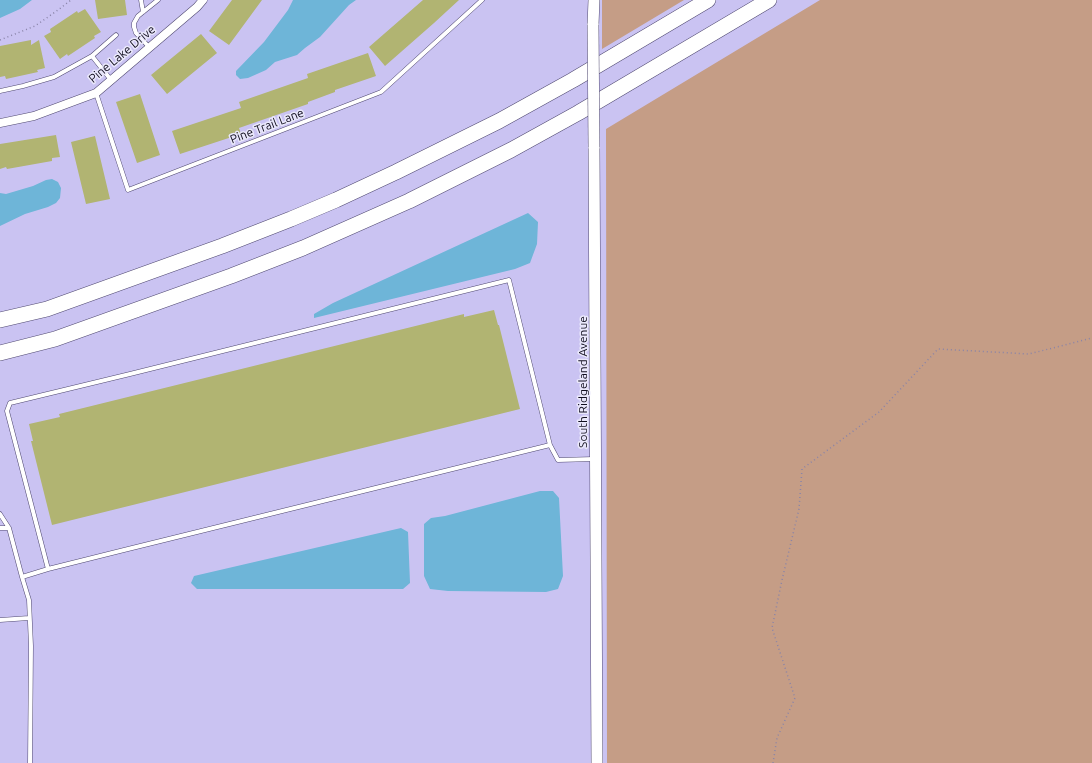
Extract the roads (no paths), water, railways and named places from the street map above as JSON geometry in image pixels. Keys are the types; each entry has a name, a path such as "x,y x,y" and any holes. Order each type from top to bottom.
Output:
{"highway":[{"path":"0,320 47,309 222,246 342,197 499,121 573,80 708,0"},
{"path":"0,353 55,339 224,279 303,248 396,207 511,150 578,113 769,0"}],"street":[{"name":"Pine Lake Drive","path":"0,123 34,116 96,93 197,7 203,0"},
{"name":"South Ridgeland Avenue","path":"594,0 597,763"}],"lane":[{"path":"141,0 143,12"},
{"path":"149,47 136,33 134,22 138,16 158,0"},
{"name":"Pine Trail Lane","path":"96,93 128,190 382,92 482,0"},
{"path":"0,91 54,77 92,56 116,35"},
{"path":"92,56 111,80"},
{"path":"48,569 7,411 10,403 509,280 550,445 558,460 596,459"},
{"path":"22,577 124,550 550,445"},
{"path":"0,514 9,528 29,600 31,646 30,763"},
{"path":"0,528 9,528"},
{"path":"0,620 30,618"}],"water":[{"path":"0,0 32,0 20,9 0,18"},
{"path":"293,0 356,0 349,5 320,37 297,55 275,62 266,70 248,78 240,79 236,75 236,71 264,42 288,10"},
{"path":"52,179 58,182 61,188 60,198 56,203 25,214 0,226 0,193 6,194"},
{"path":"528,213 538,222 537,244 530,263 515,269 314,318 314,314 333,303"},
{"path":"540,491 553,491 559,498 563,576 558,589 546,592 448,591 430,589 424,576 424,524 431,518 445,516"},
{"path":"401,528 408,532 410,583 403,589 197,589 191,583 194,576"}]}
